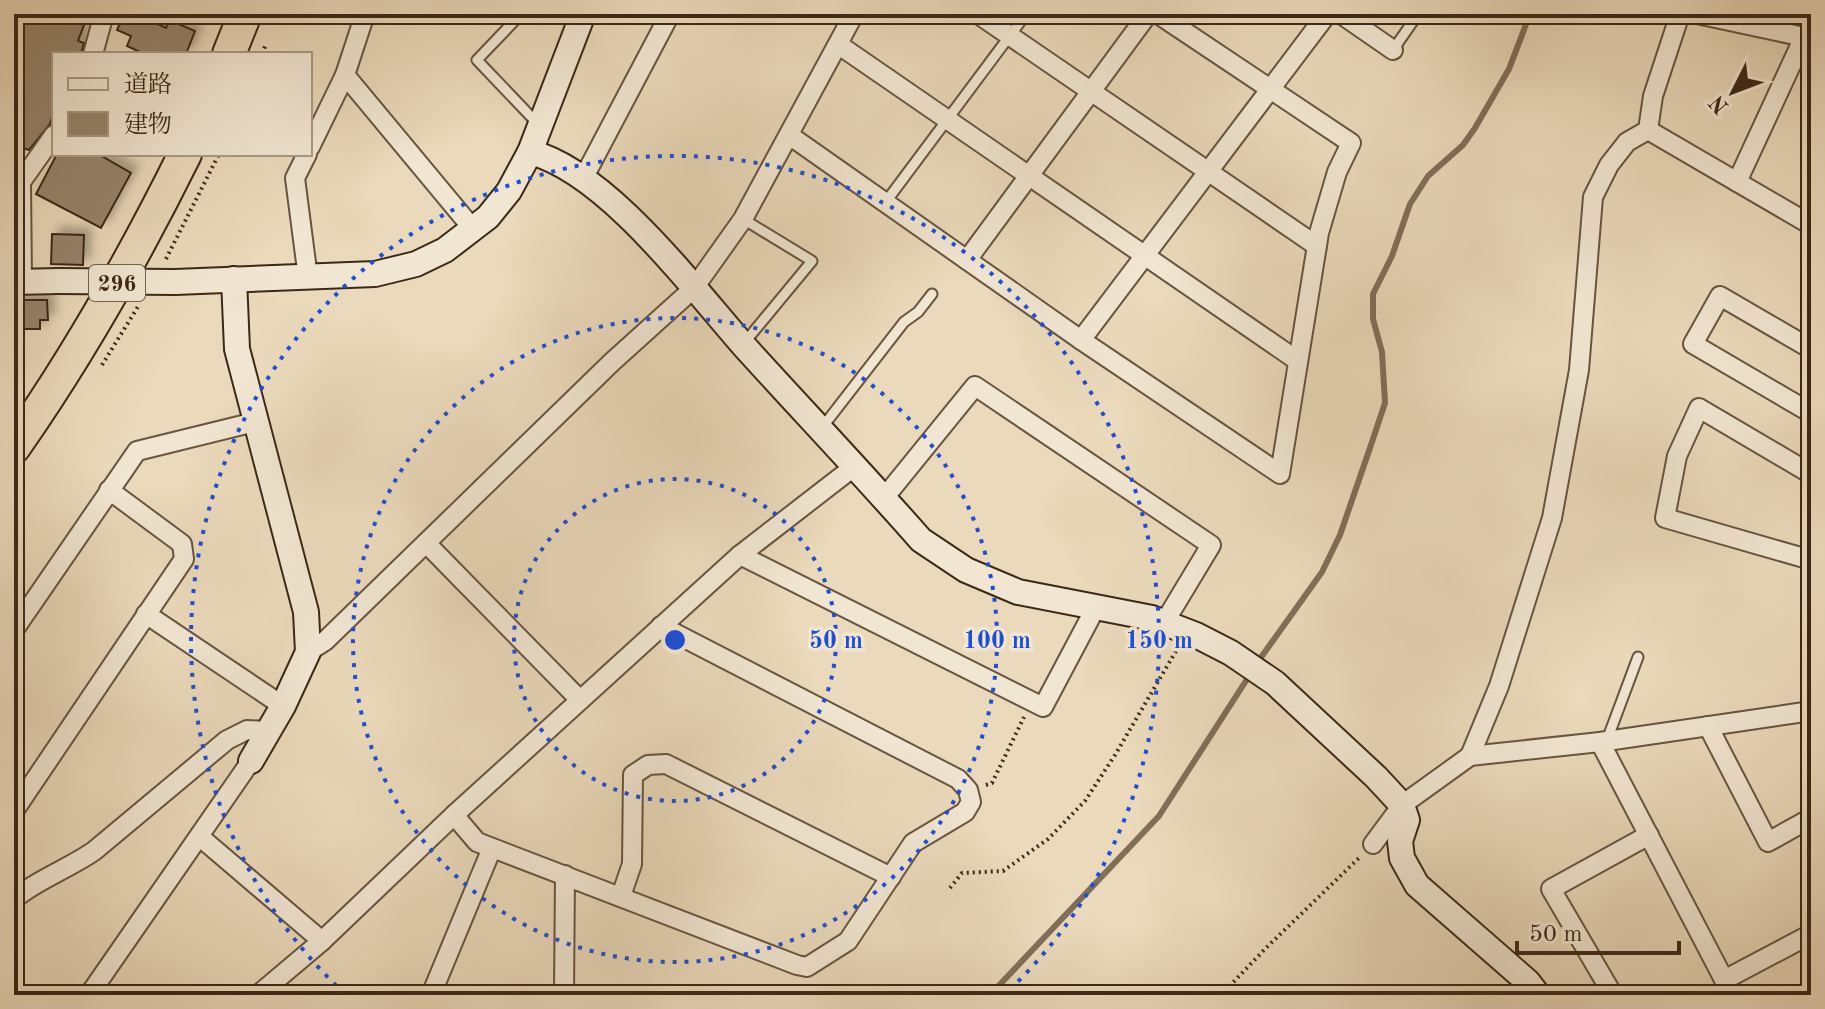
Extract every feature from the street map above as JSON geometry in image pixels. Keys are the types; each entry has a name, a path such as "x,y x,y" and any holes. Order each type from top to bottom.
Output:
{"highway":[{"path":"230,52 245,14"},
{"name":"296","path":"14,447 42,407 138,247 184,156"}],"street":[{"path":"94,52 104,14"},
{"path":"312,143 345,75 365,14"},
{"path":"52,138 21,182 18,282 308,278 399,269 445,250 488,217 509,191 530,152 583,14"},
{"path":"584,177 670,14"},
{"path":"308,652 325,641 600,373 694,288 743,219 854,14"},
{"path":"978,14 1317,246"},
{"path":"967,260 1148,14"},
{"path":"789,135 1081,340 1280,474 1317,246 1337,172 1351,143 1158,14"},
{"path":"1081,340 1327,14"},
{"path":"1341,14 1393,50"},
{"path":"1648,130 1653,96 1680,14"},
{"path":"1697,14 1808,39 1737,182"},
{"path":"839,45 1298,361"},
{"path":"345,75 473,229"},
{"path":"1648,130 1811,225"},
{"path":"1470,756 1499,686 1552,518 1579,370 1593,197 1609,165 1627,142 1648,130"},
{"path":"530,152 544,155 584,177 621,211 921,540 966,570 1018,592 1096,607 1188,632 1231,653 1275,683 1402,805 1407,820 1400,841 1402,858 1417,885 1528,982 1538,995"},
{"path":"306,156 295,178 308,278"},
{"path":"89,995 251,761 283,706 308,652 306,612 237,349 234,279"},
{"path":"1811,349 1720,296 1693,344 1811,413"},
{"path":"884,498 975,386 1211,545 1164,623"},
{"path":"1811,474 1699,408 1677,456 1665,518 1811,560"},
{"path":"14,630 137,451 255,422"},
{"path":"258,995 322,941 454,815 740,555 855,466"},
{"path":"14,811 184,559 182,544 109,490"},
{"path":"426,543 580,700"},
{"path":"740,555 1043,707 1096,607"},
{"path":"146,614 283,706"},
{"path":"454,815 477,842 807,967 848,941 913,843 965,812 971,802 968,790 958,779 661,626"},
{"path":"1373,844 1402,805 1470,756 1603,742 1811,711"},
{"path":"1708,726 1768,842 1811,818"},
{"path":"18,890 74,865 94,851 227,740 247,730 268,731"},
{"path":"1603,742 1728,987 1811,934"},
{"path":"621,896 632,864 633,775 648,765 666,764 891,877"},
{"path":"1613,995 1551,889 1649,835"},
{"path":"200,837 322,941"},
{"path":"431,995 492,848"},
{"path":"564,995 565,875"}],"lane":[{"path":"521,14 477,60 540,127"},
{"path":"885,203 1026,14"},
{"path":"1393,50 1418,14"},
{"path":"1433,14 1442,18 1443,14"},
{"path":"743,219 812,261 743,345"},
{"path":"821,429 904,322 918,312 932,294"},
{"path":"1603,742 1638,657"}],"path":[{"path":"263,52 266,44"},
{"path":"950,888 962,873 1003,871 1048,839 1085,801 1188,632"},
{"path":"968,790 992,783 1032,701"},
{"path":"1221,995 1373,844"}],"building":[{"path":"14,14 88,14 78,41 84,43 82,52 52,52 50,124 29,150 14,145"},
{"path":"124,14 136,14 166,28 169,20 195,31 187,52 140,52 127,46 131,36 117,30"},
{"path":"56,156 101,156 131,173 101,228 36,194"},
{"path":"52,234 84,235 83,265 51,264"},
{"path":"14,300 47,300 48,320 40,320 40,329 14,329"}],"waterway":[{"path":"1257,663 1322,572 1340,535 1372,442 1385,403 1382,352 1373,319 1373,294 1392,256 1410,204 1428,176 1463,145 1475,128 1509,69 1530,14"},
{"path":"990,995 1159,816 1251,673"}]}
